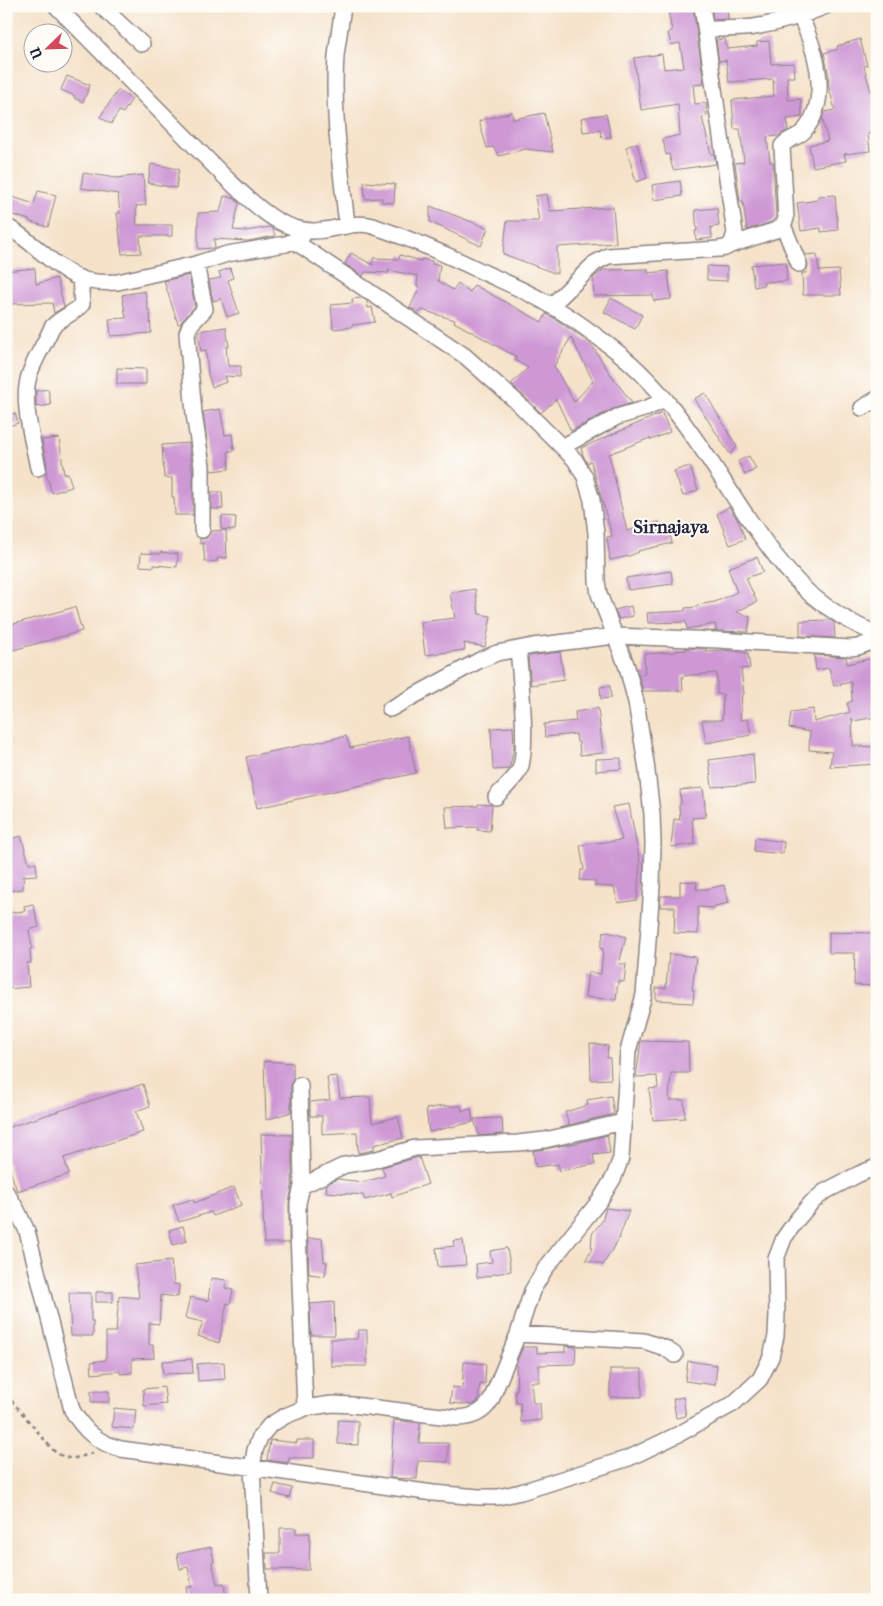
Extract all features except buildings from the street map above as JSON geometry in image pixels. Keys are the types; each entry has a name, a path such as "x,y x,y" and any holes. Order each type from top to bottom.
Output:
{"street":[{"path":"56,6 159,111 253,203 266,213 289,227 299,230 312,231 363,224 399,235 465,263 551,306 622,355 653,385 692,434 767,545 790,573 810,593 843,618 877,634"},
{"path":"101,6 142,44"},
{"path":"343,6 336,57 336,96 337,130 347,225"},
{"path":"702,6 735,233 731,245"},
{"path":"706,30 772,24 826,6"},
{"path":"799,264 783,226 786,210 782,146 786,141 803,133 810,123 819,94 815,52 800,16"},
{"path":"6,226 14,230 56,263 80,278 95,282 118,282 196,264 227,254 278,246 294,241 312,231"},
{"path":"551,306 595,264 608,256 719,250 783,226"},
{"path":"259,1600 252,1468 255,1450 260,1437 270,1425 285,1416 305,1408 332,1404 458,1418 475,1416 491,1400 518,1334 532,1291 545,1269 600,1200 614,1177 621,1158 628,1051 644,994 652,886 652,814 636,702 627,667 599,594 596,533 592,500 580,467 518,403 459,351 294,241"},
{"path":"196,264 205,309 190,325 187,333 194,414 202,466 202,530"},
{"path":"38,468 26,401 26,386 32,368 52,327 78,309 82,304 80,278"},
{"path":"862,408 877,399"},
{"path":"562,447 617,417 647,408 665,400"},
{"path":"390,709 480,660 497,653 533,646 615,636 850,648 877,640"},
{"path":"496,797 519,770 523,754 523,716 518,649"},
{"path":"300,1085 302,1186 298,1203 298,1233 305,1408"},
{"path":"302,1186 346,1165 415,1148 545,1140 623,1122"},
{"path":"6,1192 27,1231 72,1410 80,1424 87,1431 111,1446 121,1449 433,1494 479,1497 498,1496 530,1490 629,1458 650,1449 733,1404 760,1379 771,1357 776,1336 776,1259 784,1238 811,1203 824,1192 877,1167"},
{"path":"518,1334 644,1342 665,1348 675,1355"}],"path":[{"path":"6,1394 60,1456 72,1459 111,1446"}],"district":[{"name":"Sirnajaya","path":"671,526"}]}
